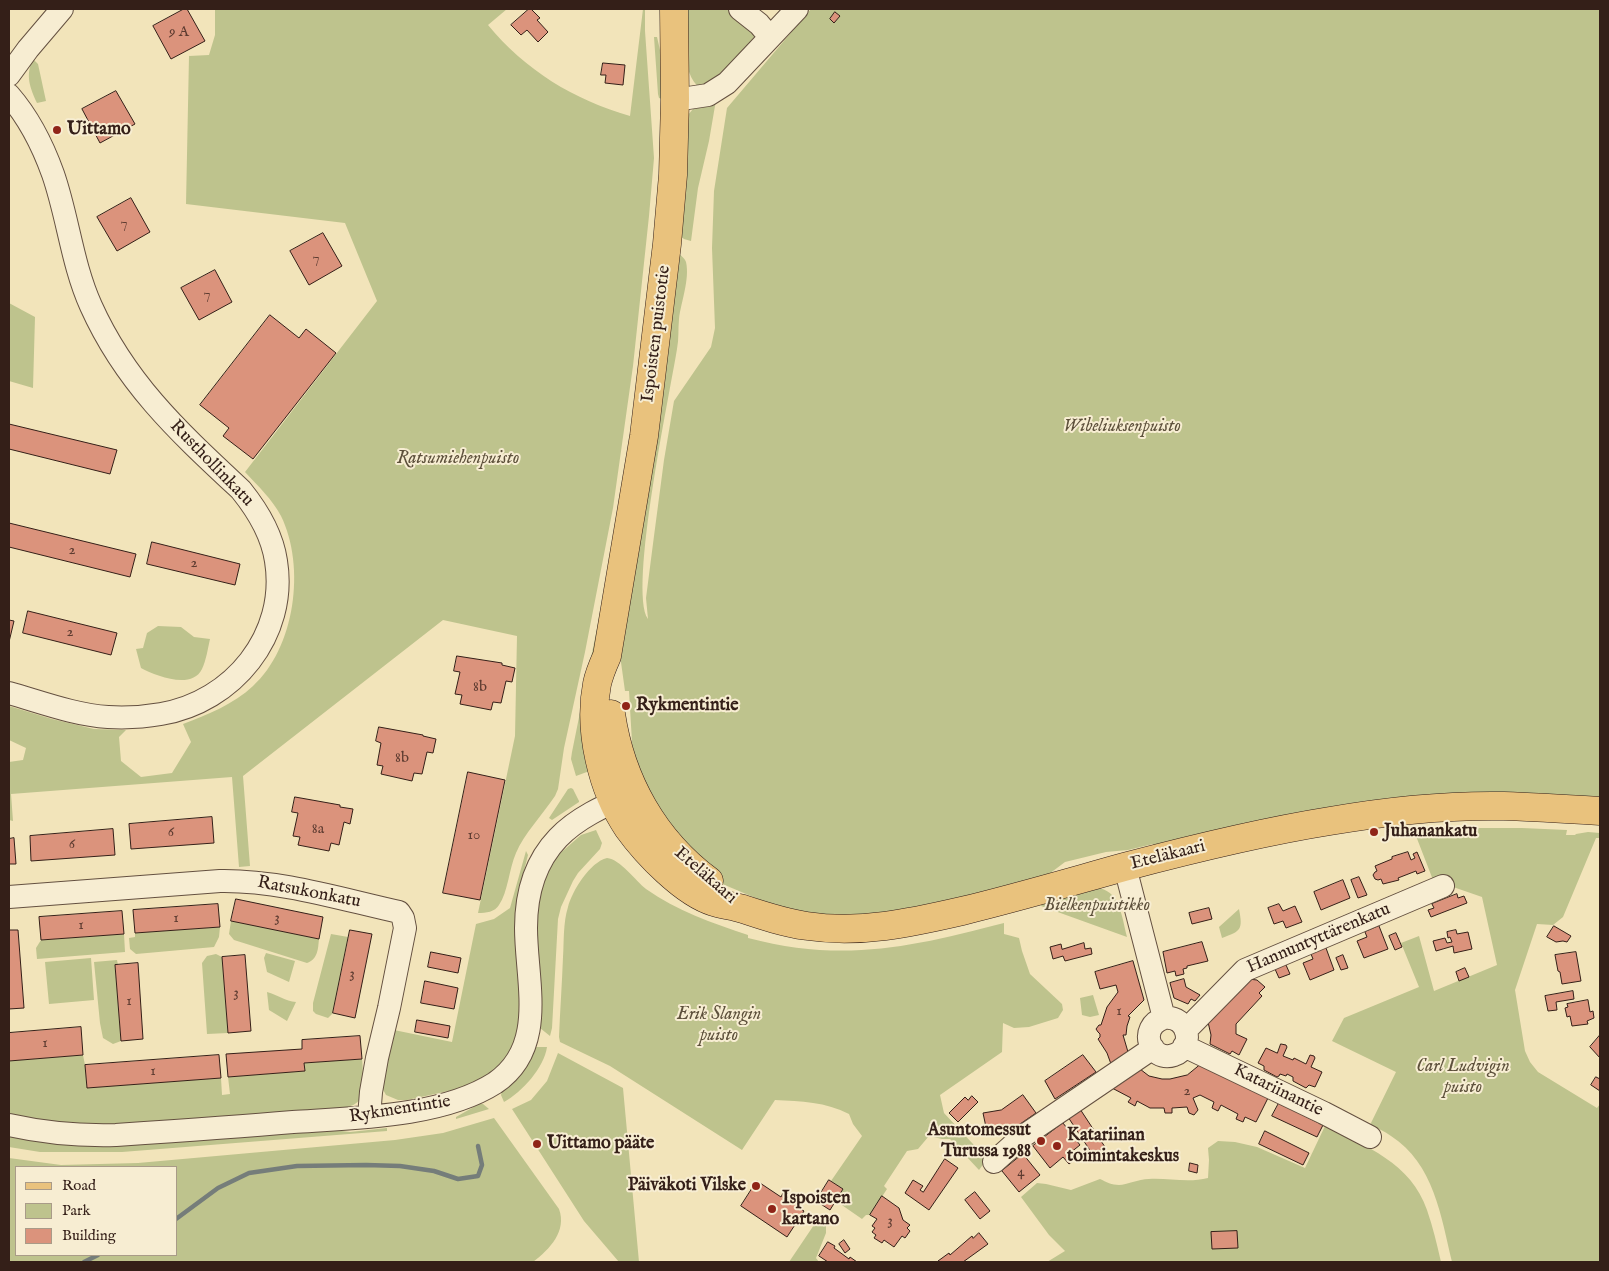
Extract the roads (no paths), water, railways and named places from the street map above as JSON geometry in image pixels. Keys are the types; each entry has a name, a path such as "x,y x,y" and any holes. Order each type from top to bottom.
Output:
{"main road":[{"name":"Ispoisten puistotie","path":"624,797 611,715 607,656 646,427 667,244 673,175 676,100 674,9"},
{"name":"Eteläkaari","path":"624,797 650,820 687,864 743,909 785,922 810,927 838,929 883,927 919,921 1218,843 1366,815 1502,806 1600,811"}],"street":[{"path":"9,75 62,9"},
{"path":"740,9 759,24 770,37"},
{"path":"676,100 708,95 726,84 797,9"},
{"name":"Rusthollinkatu","path":"9,96 36,133 54,175 81,280 90,305 105,335 129,373 162,414 241,490 251,502 260,517 272,545 276,561 277,579 277,595 267,635 249,664 222,689 183,709 146,716 106,717 76,712 9,693"},
{"name":"Rykmentintie","path":"9,1125 57,1134 116,1136 369,1116 442,1106 472,1095 504,1076 516,1062 525,1045 530,1025 531,1002 526,929 528,900 534,876 544,856 562,834 591,814 624,797"},
{"path":"1125,867 1164,1018"},
{"name":"Ratsukonkatu","path":"9,897 243,880 399,912 403,918 405,928 377,1058 369,1116"},
{"name":"Hannuntyttärenkatu","path":"1185,1038 1245,970 1443,886"},
{"path":"1169,1017 1180,1021 1185,1038 1180,1051 1169,1056 1157,1053 1152,1048 1148,1038 1151,1027 1158,1019 1169,1017"},
{"name":"Katariinantie","path":"1185,1038 1370,1137"},
{"path":"994,1162 1022,1137 1152,1048"}],"waterway":[{"path":"178,1218 218,1188 249,1173 297,1166 400,1166 434,1171 458,1179 478,1176 482,1165 478,1146"},
{"path":"84,1262 96,1256"}],"place":[{"name":"Uittamo","path":"57,130"},
{"name":"Rykmentintie","path":"626,706"},
{"name":"Juhanankatu","path":"1374,832"},
{"name":"Asuntomessut Turussa 1988","path":"1041,1141"},
{"name":"Uittamo pääte","path":"537,1144"},
{"name":"Katariinan toimintakeskus","path":"1057,1146"},
{"name":"Päiväkoti Vilske","path":"756,1186"},
{"name":"Ispoisten kartano","path":"772,1209"}],"park label":[{"name":"Wibeliuksenpuisto","path":"1122,427"},
{"name":"Ratsumiehenpuisto","path":"458,459"},
{"name":"Bielkenpuistikko","path":"1097,906"},
{"name":"Erik Slangin puisto","path":"719,1025"},
{"name":"Carl Ludvigin puisto","path":"1463,1077"}]}
